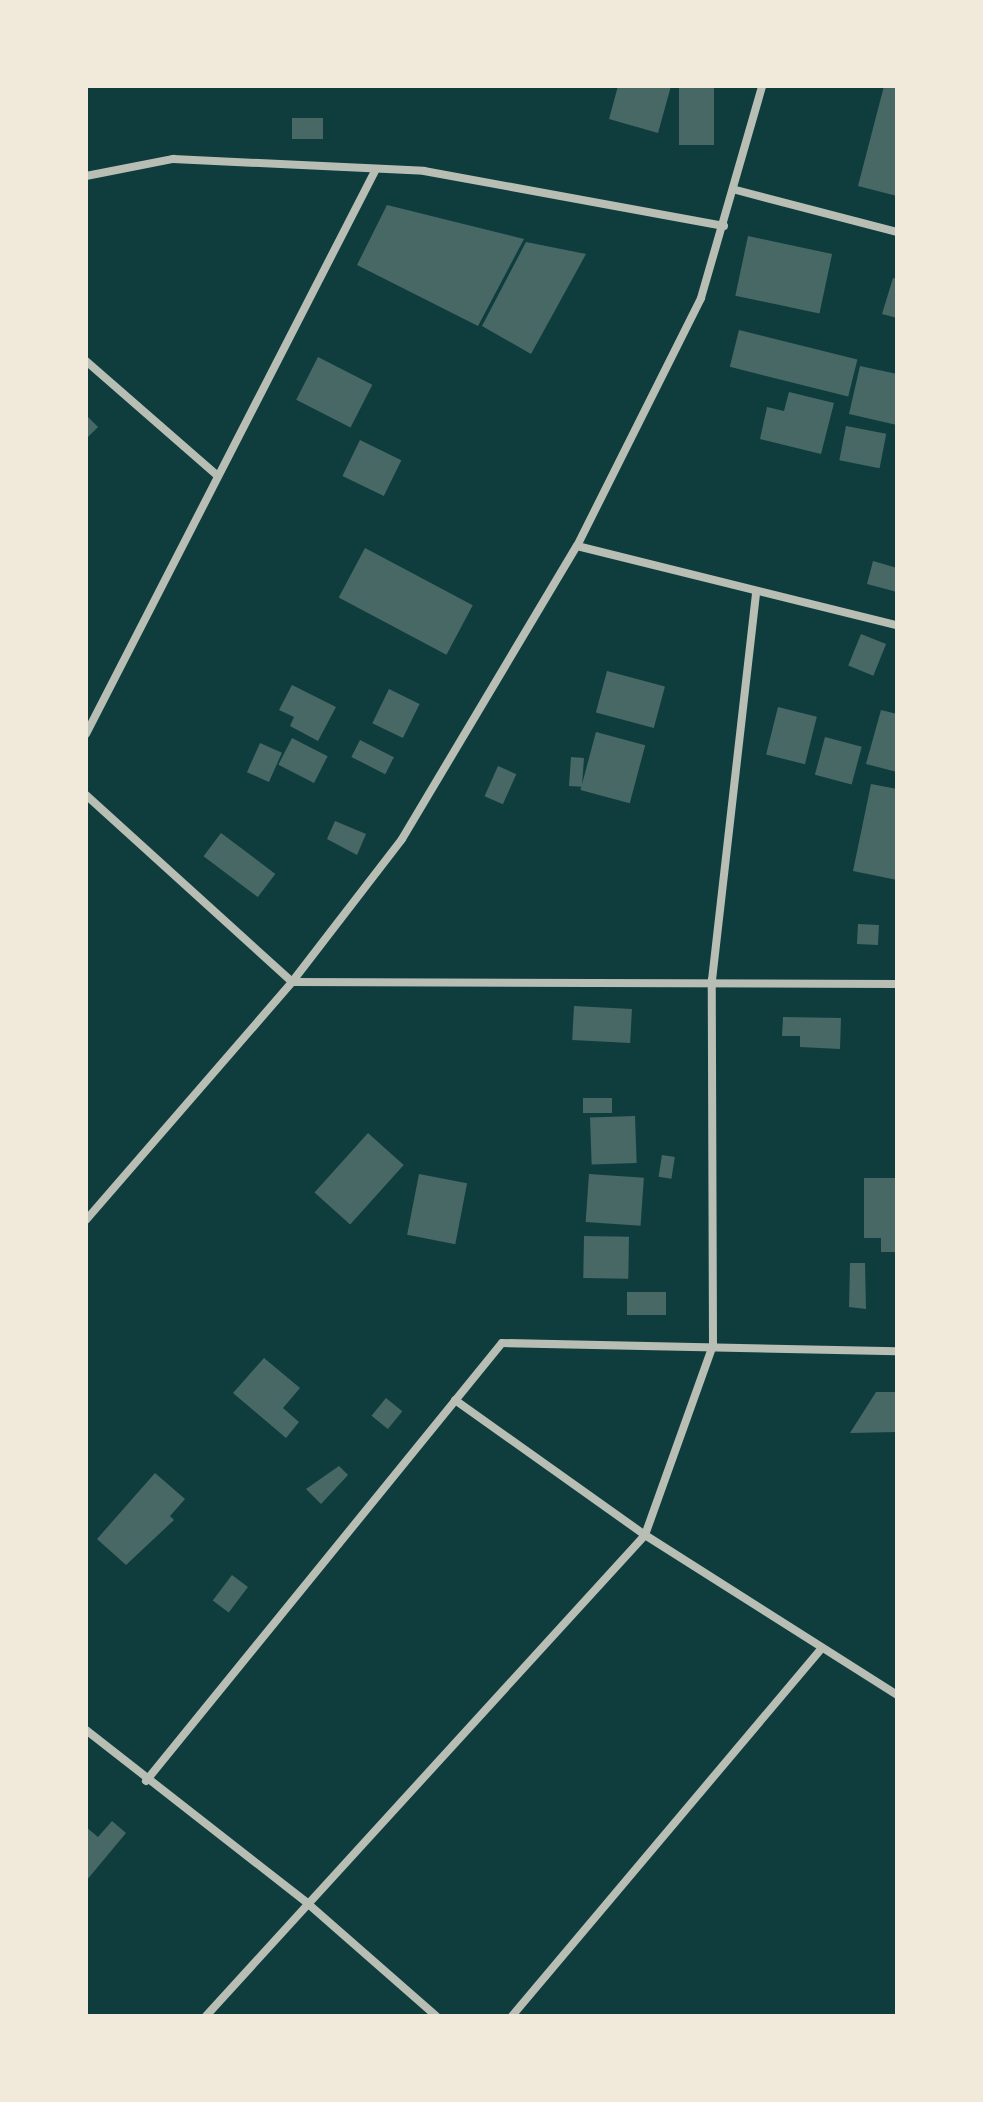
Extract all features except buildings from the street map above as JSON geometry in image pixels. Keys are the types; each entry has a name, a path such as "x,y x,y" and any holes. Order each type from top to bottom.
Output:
{"street":[{"path":"86,1220 292,982 402,839 577,546 701,298 736,190 762,86"},
{"path":"86,176 173,159 376,169 724,226"},
{"path":"86,734 376,169"},
{"path":"736,190 897,232"},
{"path":"86,361 218,476"},
{"path":"577,546 897,625"},
{"path":"206,2016 306,1902 645,1535 713,1345 712,980 756,591"},
{"path":"86,795 292,982 712,980 897,984"},
{"path":"146,1781 502,1343 897,1351"},
{"path":"455,1400 645,1535 897,1695"},
{"path":"512,2016 822,1648"},
{"path":"86,1730 146,1781 306,1902 436,2016"}]}
